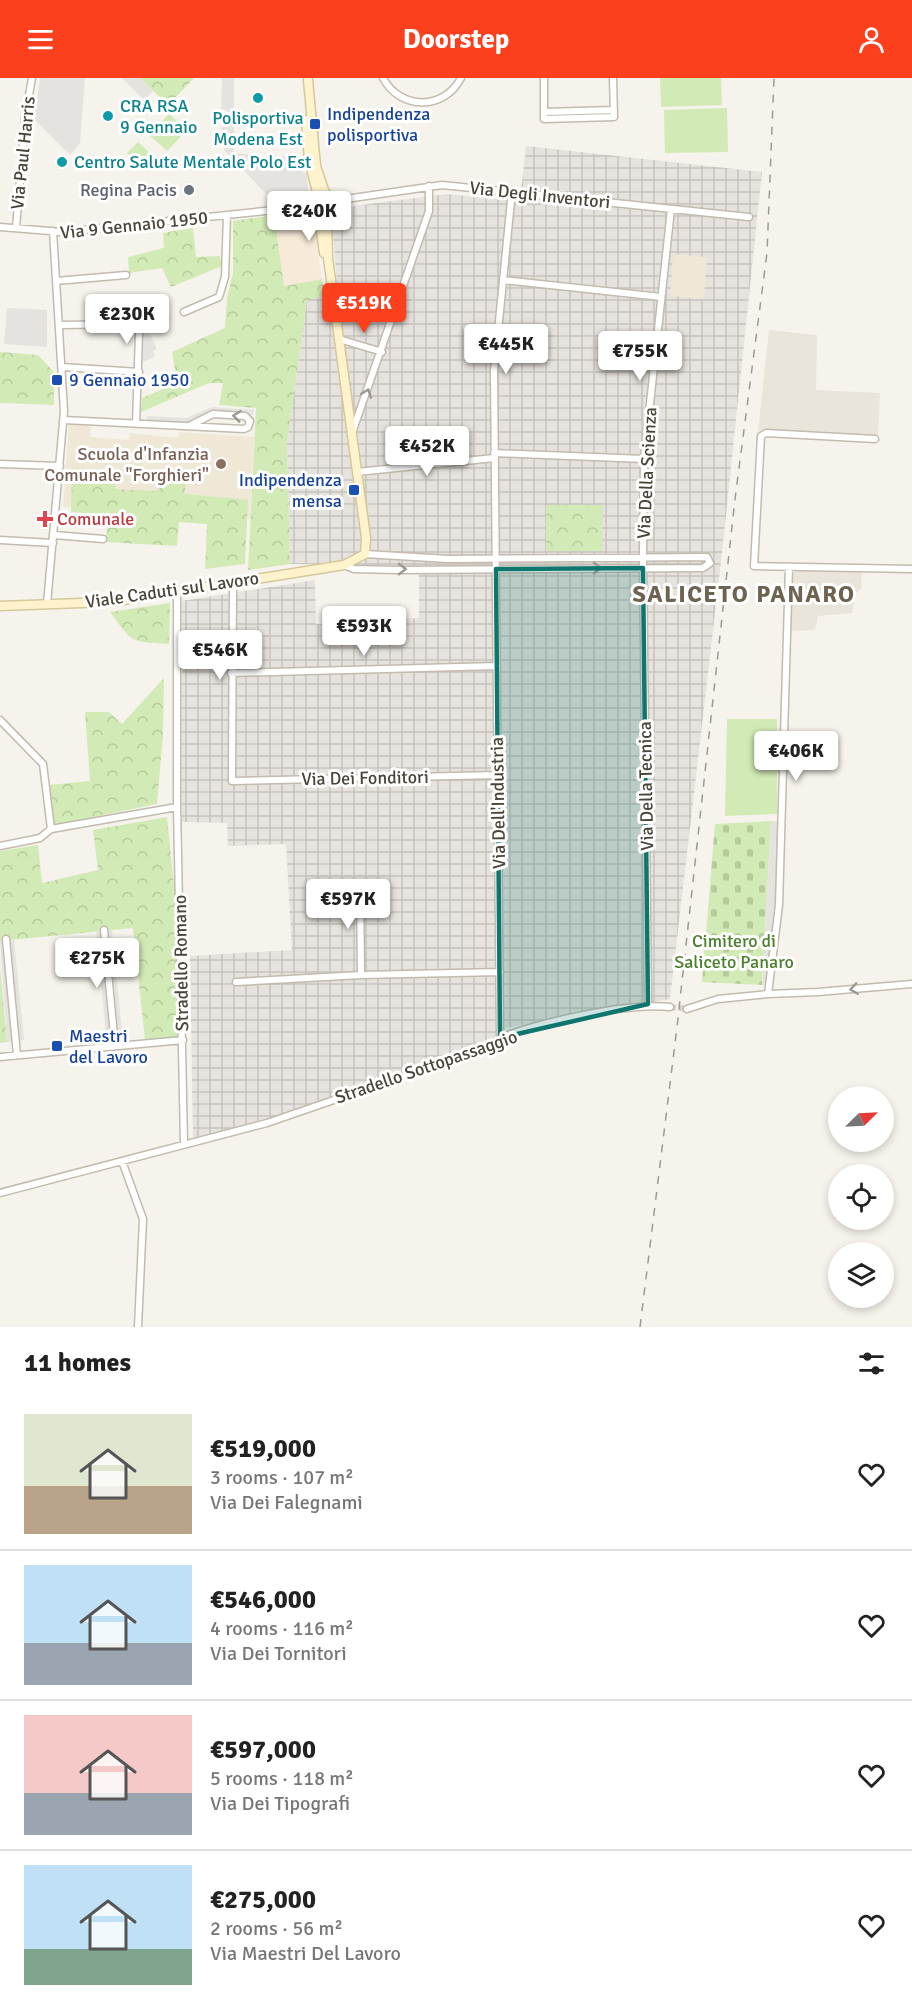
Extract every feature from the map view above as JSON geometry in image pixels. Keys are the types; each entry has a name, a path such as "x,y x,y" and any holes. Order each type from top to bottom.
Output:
{"street":[{"name":"Via Paul Harris","path":"32,78 25,118 16,228 52,231"},
{"path":"382,78 399,97 421,103 446,95 461,78"},
{"path":"544,78 544,115 614,113 613,78"},
{"path":"308,79 306,131 325,198 333,206 328,213 328,258 366,538 365,554"},
{"path":"352,433 382,352 429,211 429,186"},
{"name":"Via Degli Inventori","path":"325,198 429,186 512,191 749,217"},
{"path":"496,568 494,371 512,191"},
{"path":"325,198 316,209 324,254 328,258"},
{"path":"316,209 328,213"},
{"name":"Via 9 Gennaio 1950","path":"47,604 64,420 52,231 316,209"},
{"name":"Via Della Scienza","path":"643,557 644,459 670,209"},
{"name":"Via 9 Gennaio 1950","path":"184,312 219,297 225,277 227,215"},
{"path":"0,227 16,228"},
{"path":"56,281 126,275"},
{"path":"503,280 661,297"},
{"path":"59,325 135,323 139,333 136,424"},
{"path":"339,339 382,352"},
{"path":"62,367 139,372"},
{"path":"64,420 244,429 250,425 250,421 244,416 213,414 191,425"},
{"path":"875,439 766,433 761,436 754,566 912,569"},
{"path":"357,472 494,455 644,459"},
{"path":"0,464 60,466"},
{"path":"54,535 102,539"},
{"path":"0,540 53,543"},
{"name":"Viale Caduti sul Lavoro","path":"0,606 109,602 344,565 375,569 703,568 710,563 710,559 643,557 496,559 387,557 365,554 344,565"},
{"path":"643,557 643,568"},
{"path":"768,994 779,905 789,567"},
{"name":"Via Dell'Industria","path":"496,568 500,1038"},
{"name":"Via Della Tecnica","path":"643,568 648,1004"},
{"path":"233,582 231,673 497,666"},
{"name":"Stradello Romano","path":"177,591 177,807 184,1144"},
{"name":"Via Dei Fonditori","path":"231,673 232,780 498,775"},
{"path":"0,720 43,764 51,830"},
{"path":"0,846 40,838 51,830 177,807"},
{"path":"360,886 361,975"},
{"path":"104,930 114,1046"},
{"path":"6,939 17,1055"},
{"path":"236,982 361,975 500,972"},
{"path":"687,1009 718,999 912,984"},
{"name":"Stradello Sottopassaggio","path":"184,1144 267,1123 488,1047 500,1038 565,1020 648,1004 670,1007"},
{"path":"0,1057 183,1040"},
{"path":"0,1193 184,1144"},
{"path":"122,1161 143,1219 138,1327"}],"highlighted area":[{"path":"643,568 648,1004 500,1038 496,569"}],"shaded area":[{"path":"40,78 85,78 80,143 70,155 34,119"},
{"path":"122,78 140,78 153,91 144,100"},
{"path":"222,78 234,78 234,153 249,156 299,156 305,163 303,173 307,173 308,201 276,204 224,150 221,127 228,126 227,110 221,109"},
{"path":"526,146 762,172 722,553 670,999 506,1028 488,1042 285,1114 193,1138 190,956 292,950 286,844 228,846 227,823 182,822 182,601 315,580 316,624 419,618 419,566 290,564 287,443 307,299 338,294 332,223 345,207 447,194 520,201"},
{"path":"311,211 322,279 284,286 274,215"},
{"path":"673,254 707,257 704,299 670,296"},
{"path":"162,298 171,320 148,330 157,349 153,351 155,356 143,362 141,323 135,310"},
{"path":"7,308 47,310 47,347 4,344"},
{"path":"769,330 817,335 816,390 880,393 878,436 758,431"},
{"path":"212,407 254,410 253,415 211,412 186,423 147,421 147,416 187,418"},
{"path":"69,424 91,426 90,437 129,440 130,433 178,438 179,432 254,437 250,519 63,507"},
{"path":"794,570 862,570 861,588 855,595 852,613 818,616 815,630 790,631"},
{"path":"771,821 781,821 777,903 767,985 762,985"},
{"path":"112,930 122,1033 106,1034 96,931"},
{"path":"14,940 24,1040 7,1042 0,941"}],"green space":[{"path":"140,78 194,78 168,105"},
{"path":"660,78 721,78 722,105 661,107"},
{"path":"727,108 728,152 665,153 664,110"},
{"path":"169,114 187,130 167,151 149,135"},
{"path":"138,142 158,161 147,172 127,153"},
{"path":"274,215 284,286 322,279 325,296 307,300 287,443 290,564 248,570 256,408 219,405 223,383 209,383 141,412 142,398 177,383 172,352 225,328 227,297 233,274 233,221"},
{"path":"193,228 196,257 220,256 222,266 171,287 162,268 129,273 128,257 164,248 163,233"},
{"path":"0,352 38,355 54,372 54,405 0,403"},
{"path":"72,468 117,471 115,489 155,491 186,472 185,494 248,500 245,564 205,569 207,524 179,522 177,546 106,542 108,515 71,512"},
{"path":"546,505 603,505 602,551 546,551"},
{"path":"170,603 169,644 134,639 123,630 110,612"},
{"path":"164,678 163,735 157,804 54,825 49,785 90,781 85,712 109,712 122,724"},
{"path":"727,719 777,719 777,814 725,816"},
{"path":"167,817 175,895 179,1034 176,1037 145,1040 133,928 0,941 0,851 38,845 42,883 98,870 93,830"},
{"name":"Cimitero di Saliceto Panaro","path":"771,821 762,985 702,982 715,824"},
{"path":"0,966 7,1042 0,1043"}],"tunnel":[{"path":"670,1007 687,1009"}],"railway":[{"path":"640,1327 677,1027 735,499 767,253 774,78"}],"place":[{"name":"Polisportiva Modena Est","path":"258,98"},
{"name":"CRA RSA 9 Gennaio","path":"108,116"},
{"name":"Indipendenza polisportiva","path":"315,124"},
{"name":"Centro Salute Mentale Polo Est","path":"62,162"},
{"name":"Regina Pacis","path":"189,190"},
{"name":"9 Gennaio 1950","path":"57,380"},
{"name":"Scuola d'Infanzia Comunale \"Forghieri\"","path":"221,464"},
{"name":"Indipendenza mensa","path":"354,490"},
{"name":"Comunale","path":"45,519"},
{"name":"Maestri del Lavoro","path":"57,1046"}],"district":[{"name":"SALICETO PANARO","path":"744,594"}]}
